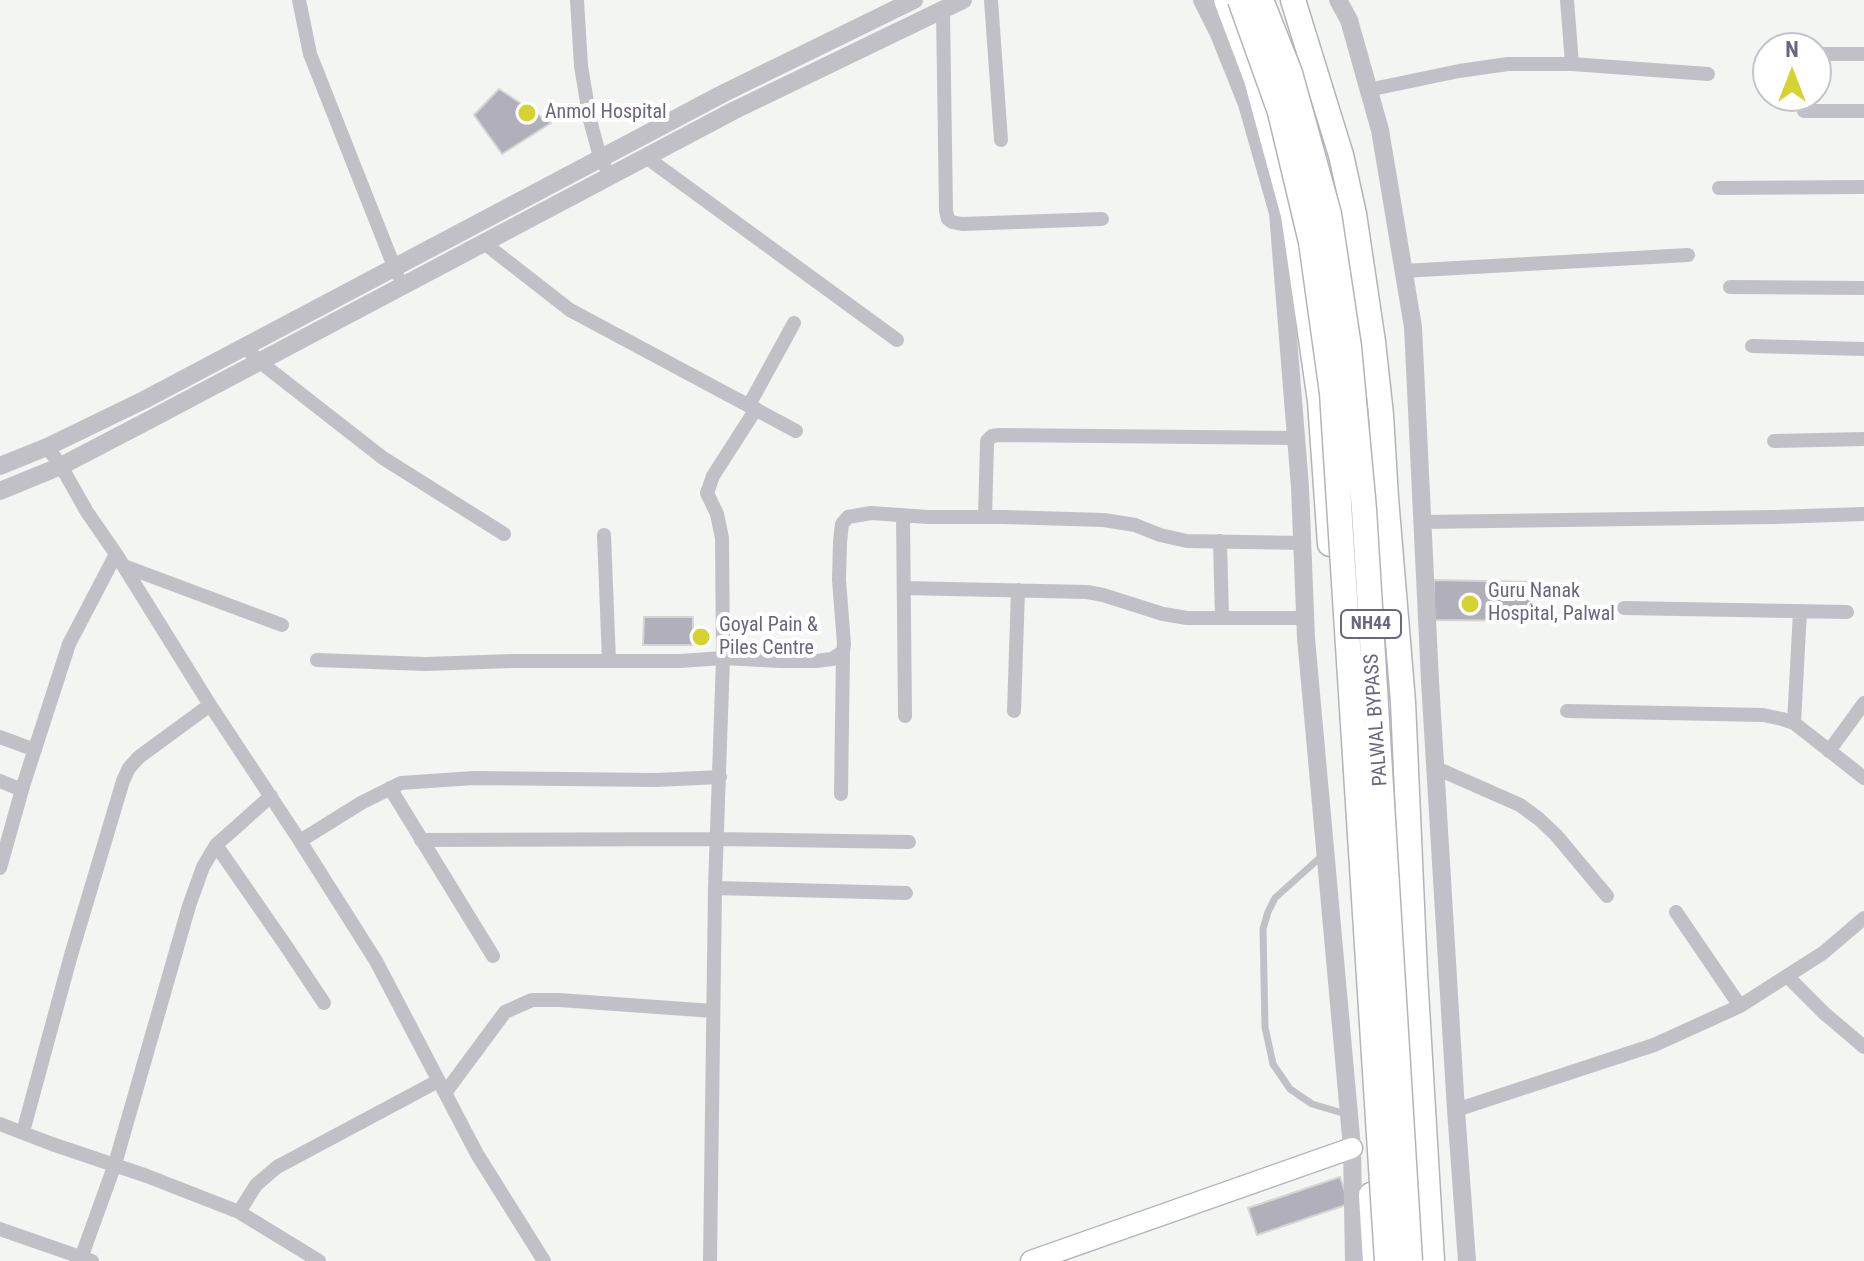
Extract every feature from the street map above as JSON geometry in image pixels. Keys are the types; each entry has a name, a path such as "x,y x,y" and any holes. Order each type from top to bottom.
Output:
{"highway":[{"path":"1226,0 1256,79 1293,215 1320,401 1375,1261"},
{"name":"PALWAL BYPASS","path":"1240,0 1280,112 1311,242 1332,393 1366,1143 1387,1261"},
{"name":"PALWAL BYPASS","path":"1261,0 1290,73 1329,214 1349,347 1364,509 1410,1261"},
{"path":"1293,0 1341,155 1354,214 1375,357 1403,702 1432,1261"}],"main road":[{"path":"1031,1261 1366,1143"}],"street":[{"path":"299,0 310,54 403,285"},
{"path":"577,0 581,66 590,120 600,157 610,176"},
{"path":"0,466 144,400 600,157 914,0"},
{"path":"0,491 61,466 733,111 963,0"},
{"path":"991,0 1001,140"},
{"path":"1202,0 1247,104 1278,213 1296,438 1305,618 1348,1114 1366,1143 1354,1261"},
{"path":"1338,0 1349,20 1380,130 1413,327 1436,768 1467,1261"},
{"path":"1567,0 1572,64"},
{"path":"943,10 948,219 962,224 1102,219"},
{"path":"1832,54 1864,54"},
{"path":"1368,90 1508,64 1572,64 1708,74"},
{"path":"1832,111 1864,111"},
{"path":"646,157 897,340"},
{"path":"1719,188 1864,187"},
{"path":"484,243 570,310 796,431"},
{"path":"1403,271 1688,255"},
{"path":"1730,287 1864,288"},
{"path":"710,1261 715,888 723,658 722,538 717,514 707,493 713,476 753,407 794,323"},
{"path":"244,346 260,362 383,458 504,534"},
{"path":"1752,346 1864,349"},
{"path":"985,517 987,441 992,436 1296,438"},
{"path":"1774,441 1864,439"},
{"path":"47,447 376,961 477,1154 544,1261"},
{"path":"841,794 844,644 839,580 842,524 848,517 871,513 1104,520 1135,525 1187,541 1302,543"},
{"path":"1423,522 1864,514"},
{"path":"903,515 905,716"},
{"path":"604,535 609,661"},
{"path":"1220,541 1222,618"},
{"path":"120,560 282,625"},
{"path":"1,857 69,644 120,560"},
{"path":"904,588 1087,592 1187,618 1305,618"},
{"path":"1014,711 1018,590"},
{"path":"1624,608 1847,612"},
{"path":"1794,723 1800,611"},
{"path":"317,660 425,664 723,658 816,661 832,659 843,652"},
{"path":"1829,751 1864,703"},
{"path":"23,1132 79,927 129,768 139,757 210,705"},
{"path":"1567,711 1763,715 1794,723 1864,778"},
{"path":"0,737 35,750"},
{"path":"1436,768 1520,805 1556,835 1607,896"},
{"path":"300,841 361,803 401,783 474,778 656,780 720,777"},
{"path":"0,781 22,790"},
{"path":"390,788 493,956"},
{"path":"0,1229 84,1260 203,867 216,845 271,796"},
{"path":"421,840 909,842"},
{"path":"216,845 324,1003"},
{"path":"715,888 906,893"},
{"path":"1676,912 1740,1006"},
{"path":"1366,1143 1654,1045 1740,1006 1823,953 1864,918"},
{"path":"1787,976 1864,1047"},
{"path":"239,1212 256,1185 277,1167 442,1087 505,1012 517,1005 532,1000 559,1000 713,1011"},
{"path":"0,1124 239,1212 319,1261"}],"lane":[{"path":"1325,854 1275,898 1268,912 1263,929 1265,1027 1273,1064 1290,1089 1312,1104 1348,1114"}],"building":[{"path":"499,89 551,123 502,154 474,115"},
{"path":"1434,580 1534,582 1534,621 1434,620"},
{"path":"644,617 693,617 693,645 643,645"},
{"path":"1340,1177 1349,1204 1257,1235 1248,1208"}],"place":[{"name":"Anmol Hospital","path":"527,113"},
{"name":"Guru Nanak Hospital, Palwal","path":"1470,604"},
{"name":"Goyal Pain & Piles Centre","path":"701,637"}]}
